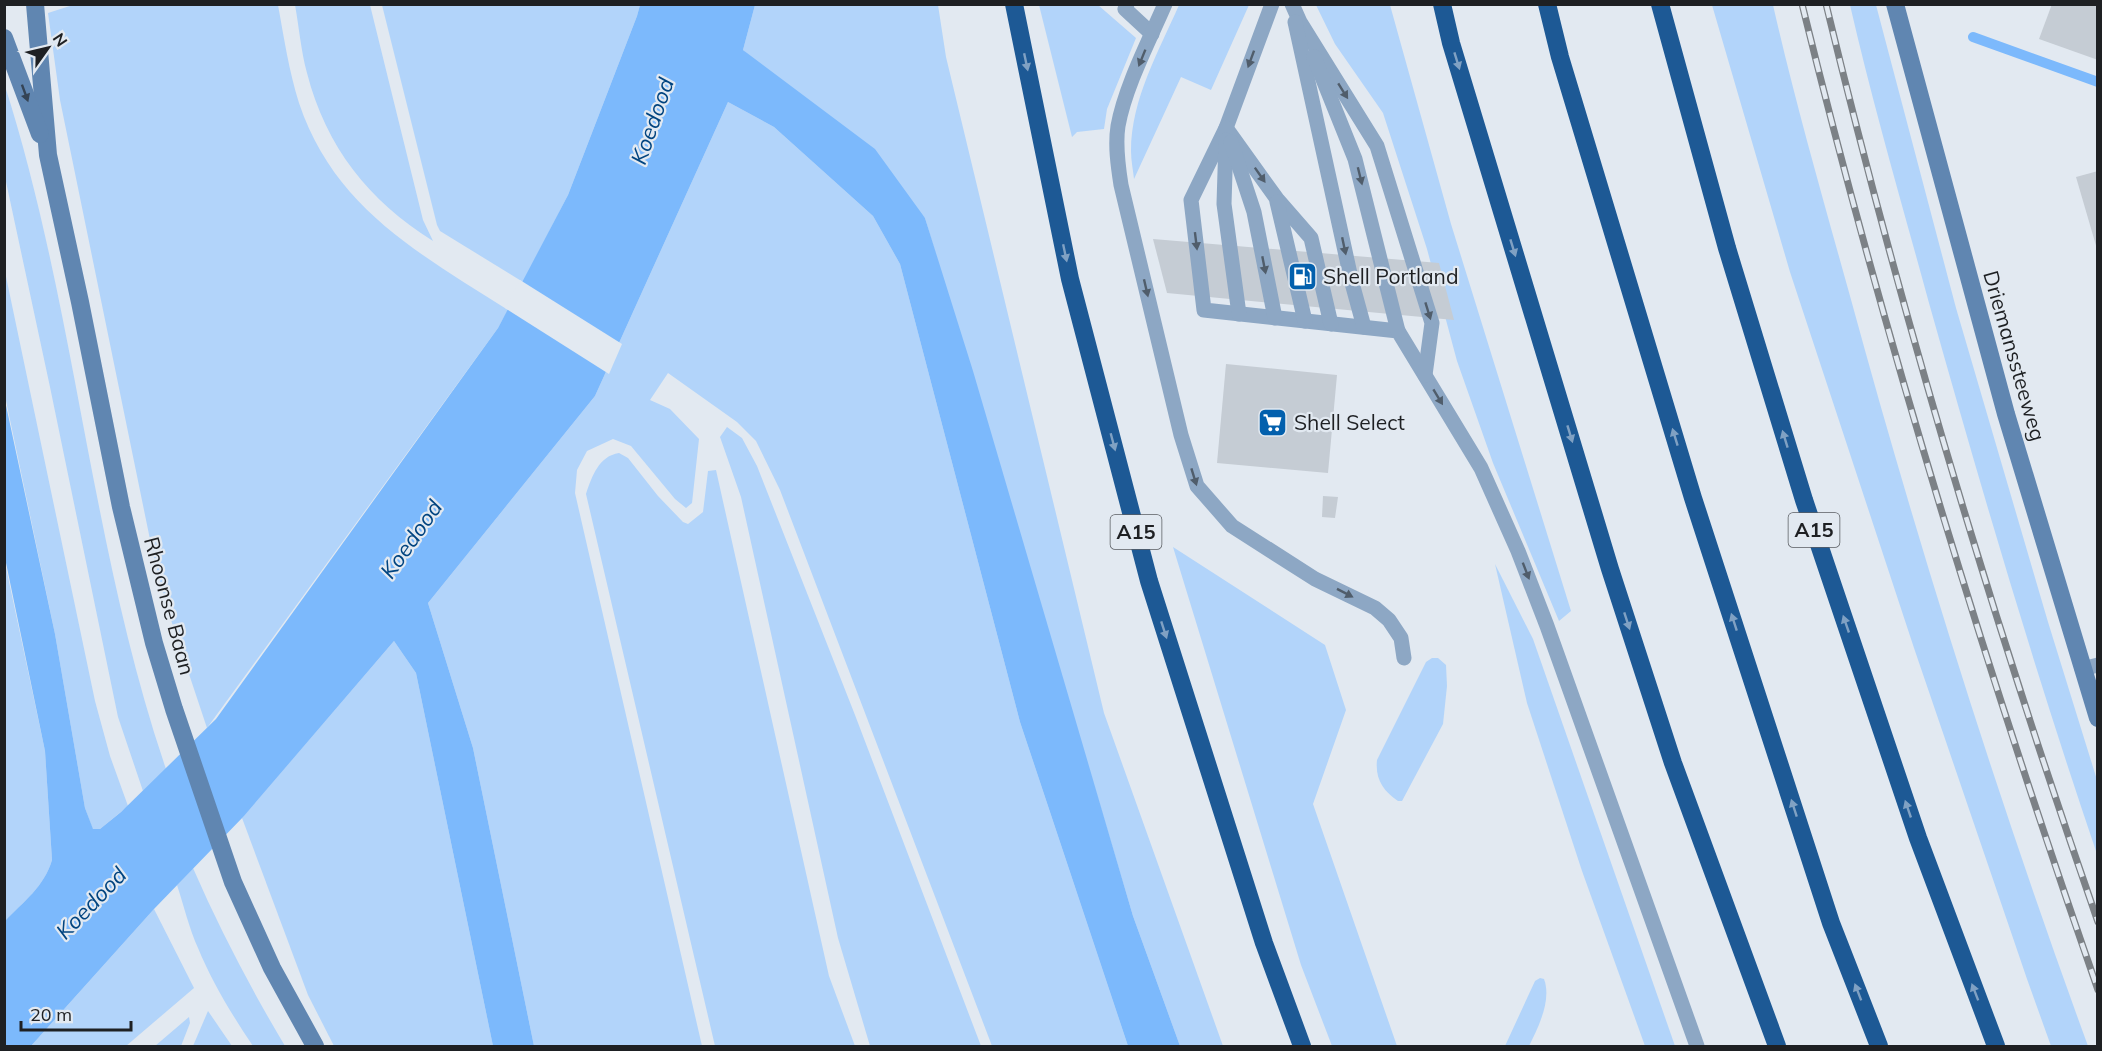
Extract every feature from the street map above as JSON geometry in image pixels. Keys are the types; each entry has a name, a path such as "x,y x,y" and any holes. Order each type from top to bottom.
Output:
{"highway":[{"name":"A15","path":"1014,4 1070,279 1149,581 1264,943 1302,1047"},
{"path":"1442,4 1451,44 1610,569 1673,763 1777,1047"},
{"path":"1546,4 1693,498 1831,923 1879,1047"},
{"name":"A15","path":"1660,4 1726,248 1804,500 1918,838 1996,1047"}],"main road":[{"name":"Rhoonse Baan","path":"35,4 48,155 121,507 154,643 233,882 272,968 315,1047"},
{"name":"Driemanssteeweg","path":"1895,4 2006,414 2090,667 2097,718"},
{"name":"Rhoonse Baan","path":"4,38 48,155"}],"lane":[{"path":"1166,4 1126,98 1118,126 1117,155 1121,186 1178,423 1197,486 1232,526 1315,579 1375,608 1389,620 1401,638 1404,658"},
{"path":"1272,4 1226,128 1191,200 1204,310 1398,331"},
{"path":"1292,4 1352,283 1364,327"},
{"path":"1292,4 1355,159 1398,331 1481,468 1518,551 1697,1047"},
{"path":"1292,4 1300,22 1377,146 1432,323 1425,375"},
{"path":"1125,6 1152,34"},
{"path":"1226,128 1277,199 1311,238 1331,324"},
{"path":"1226,128 1224,204 1239,314"},
{"path":"1226,128 1254,212 1275,318"},
{"path":"1277,199 1305,321"}],"shaded area":[{"path":"76,4 278,5 299,103 314,140 334,172 357,200 412,248 508,310 498,328 207,728 167,608 153,554 60,100 48,13"},
{"path":"295,5 370,5 423,220 433,241 389,208 370,190 338,148 315,100 307,73"},
{"path":"382,5 640,5 568,195 523,282 440,231"},
{"path":"755,5 938,5 946,57 1104,713 1223,1046 1180,1046 1133,916 925,218 743,50"},
{"path":"1039,5 1098,5 1136,38 1107,109 1104,129 1077,132 1072,137"},
{"path":"1179,5 1249,5 1211,90 1181,77 1134,179 1131,151 1136,113 1155,58"},
{"path":"1316,5 1390,5 1451,224 1571,611 1559,621 1493,463 1457,361 1427,249 1383,113 1335,44"},
{"path":"1712,5 1773,5 1876,391 1932,580 1991,767 2088,1046 2051,1046 1914,648 1790,272"},
{"path":"1850,5 1876,5 1956,308 2097,780 2097,854 2030,648 1968,442 1868,80"},
{"path":"4,83 29,168 49,253 119,599 140,685 166,769 143,791 118,717 5,177"},
{"path":"728,102 774,127 873,216 900,264 1020,722 1128,1046 992,1046 780,490 756,441 737,422 668,373 650,400 670,409 699,439 692,503 686,508 675,499 631,446 613,439 587,451 577,470 575,493 702,1046 534,1046 473,748 428,603 595,396"},
{"path":"4,267 95,701 110,756 128,806 100,829 93,830 85,808 55,634 5,396"},
{"path":"727,427 742,438 757,466 981,1046 870,1046 838,938 741,497 720,437"},
{"path":"619,453 628,458 658,496 683,522 688,524 703,512 708,471 716,470 829,976 855,1046 715,1046 586,494 601,463 606,458"},
{"path":"1173,547 1325,645 1346,710 1313,804 1397,1046 1332,1046 1301,965"},
{"path":"4,558 45,751 52,860 39,886 5,921"},
{"path":"1495,564 1533,639 1675,1046 1645,1046 1582,871 1527,703"},
{"path":"394,641 416,673 493,1046 334,1046 308,995 242,818"},
{"path":"1432,658 1438,658 1446,665 1447,686 1443,724 1402,801 1398,801 1381,784 1377,773 1377,760 1426,662"},
{"path":"193,868 236,959 285,1046 253,1046 210,973 192,933 177,885"},
{"path":"154,909 194,988 126,1046 31,1046"},
{"path":"1540,978 1544,979 1546,987 1545,1005 1529,1046 1505,1046 1535,981"},
{"path":"208,1011 232,1046 193,1046"},
{"path":"189,1017 190,1023 181,1046 155,1046"}],"water":[{"name":"Koedood","path":"640,5 755,5 743,50 875,149 925,218 973,371 1133,916 1180,1046 1128,1046 1020,722 900,264 873,216 774,127 728,102 595,396 428,603 473,748 534,1046 493,1046 416,673 394,641 244,816 154,909 31,1046 5,1046 5,921 39,886 52,860 45,751 5,558 4,396 55,634 85,808 93,829 100,829 121,812 216,719 498,328 568,195"}],"pier":[{"path":"520,280 622,344 609,374 505,308"}],"building":[{"path":"2052,4 2098,4 2098,60 2039,39"},
{"path":"2098,171 2098,249 2097,249 2076,177"},
{"path":"1153,239 1439,263 1454,320 1167,293"},
{"path":"1226,364 1337,375 1328,473 1217,463"},
{"path":"1323,496 1338,497 1335,518 1322,517"}],"waterway":[{"path":"1973,37 2098,82"}],"railway":[{"path":"1802,4 1867,253 1938,501 1976,624 2098,990"},
{"path":"1826,4 1885,236 1951,466 2022,695 2098,922"}],"place":[{"name":"Shell Portland","path":"1302,277"},
{"name":"Shell Select","path":"1273,423"}]}
